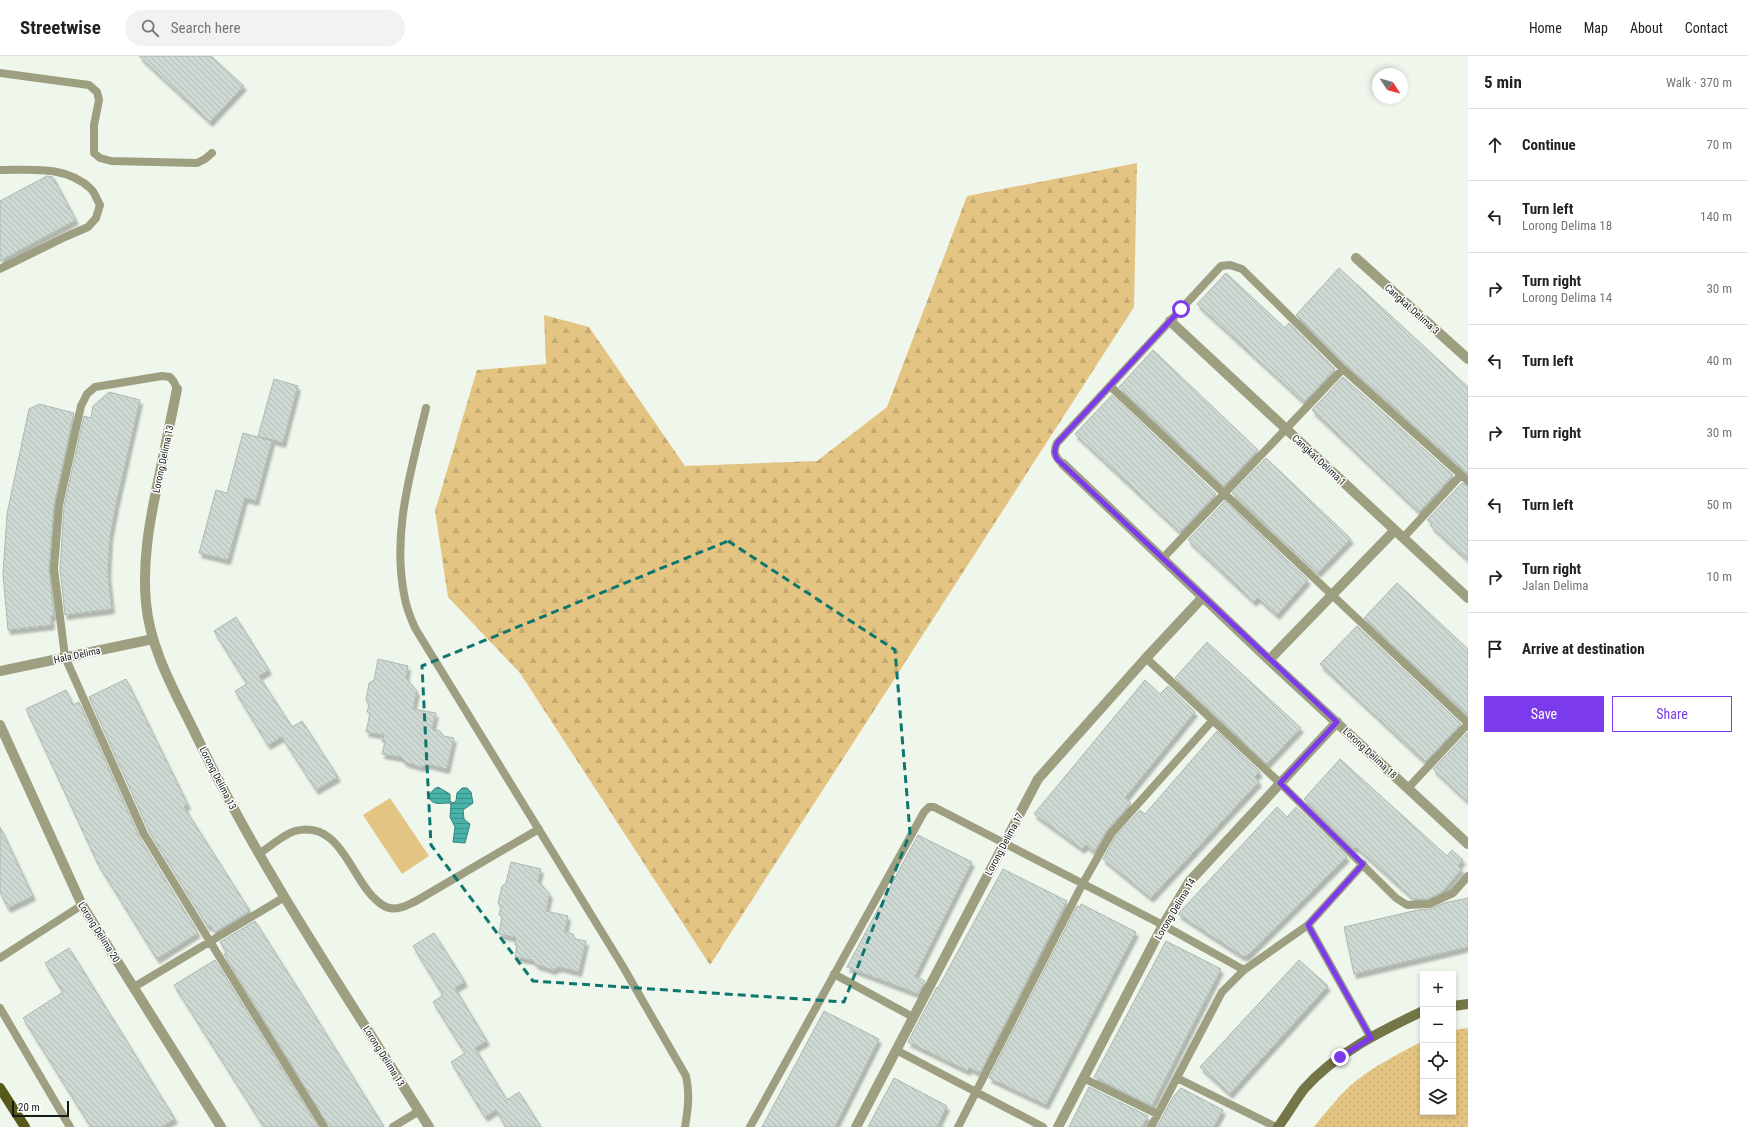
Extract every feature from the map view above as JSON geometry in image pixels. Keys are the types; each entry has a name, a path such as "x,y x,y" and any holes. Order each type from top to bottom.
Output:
{"main road":[{"path":"0,1088 25,1127"}],"street":[{"name":"Cangkat Delima 3","path":"1356,258 1468,359"},
{"name":"Cangkat Delima 1","path":"1170,321 1468,598"},
{"name":"Lorong Delima 13","path":"177,389 150,519 146,548 144,582 145,600 153,639 165,671 216,778 284,898 428,1127"},
{"name":"Lorong Delima 18","path":"1063,464 1269,660 1468,844"},
{"path":"1269,660 1395,530"},
{"name":"Lorong Delima 17","path":"856,1127 1038,779 1146,658 1203,597"},
{"name":"Hala Delima","path":"0,671 153,639"},
{"name":"Lorong Delima 14","path":"1058,1127 1163,925 1189,882 1337,722"},
{"name":"Lorong Delima 20","path":"0,725 82,905 221,1127"},
{"path":"1456,1006 1468,1004"},
{"path":"1277,1127 1304,1089 1340,1057 1388,1028 1420,1012"}],"lane":[{"path":"0,73 89,85 97,92 99,100 94,125 94,153 100,158 110,161 196,163 205,159 212,153"},
{"path":"0,170 42,170 62,173 80,180 92,190 100,205 96,218 88,227 0,269"},
{"path":"1063,464 1054,454 1054,448 1057,443 1221,266 1230,265 1242,269 1343,370 1468,481"},
{"path":"1162,559 1343,370"},
{"path":"177,389 170,377 162,376 95,387 86,394 80,406 59,505 54,569 65,658 144,834 324,1127"},
{"path":"1110,386 1468,723 1408,788"},
{"path":"426,408 408,484 400,534 400,558 405,601 415,628 622,965 686,1076 689,1088 689,1103 685,1127"},
{"path":"1403,538 1461,475"},
{"path":"1146,658 1280,783 1396,898 1407,905 1429,904 1453,893 1468,876"},
{"path":"958,1127 1083,884 1112,834 1212,721"},
{"path":"750,1127 924,812 929,807 934,807 1163,925 1244,970"},
{"path":"259,854 293,831 310,829 322,832 334,841 369,893 378,902 388,908 398,909 416,902 539,830"},
{"path":"1151,1127 1222,992 1244,970 1308,925 1363,864"},
{"path":"134,988 284,898"},
{"path":"0,958 82,905"},
{"path":"1308,925 1371,1038"},
{"path":"834,974 913,1017"},
{"path":"0,1008 70,1127"},
{"path":"896,1050 1043,1127"},
{"path":"1084,1078 1157,1114"},
{"path":"1177,1078 1277,1127"},
{"path":"393,1127 419,1111"}],"highlighted area":[{"path":"728,541 895,650 910,833 844,1002 533,981 431,845 422,666"}],"green space":[{"path":"1137,163 1134,307 710,965 520,673 448,597 435,511 477,370 546,364 544,315 589,327 685,466 817,461 887,407 967,196"},
{"path":"390,798 429,856 402,874 363,815"},
{"path":"1468,1028 1468,1127 1314,1127 1341,1095 1359,1078 1420,1043 1420,1115 1456,1115 1456,1030"}],"water":[{"path":"438,787 450,794 450,801 453,803 456,801 457,793 462,788 467,788 471,792 473,803 463,810 464,819 470,824 465,843 453,842 455,827 450,817 451,804 435,803 430,800 429,797 432,791"}],"building":[{"path":"139,56 211,56 244,86 210,122"},
{"path":"47,176 53,177 76,220 0,261 0,201"},
{"path":"1339,268 1468,387 1468,474 1347,365 1296,315"},
{"path":"1226,273 1285,328 1289,323 1335,369 1304,402 1197,304"},
{"path":"1153,350 1258,450 1224,486 1119,387"},
{"path":"1343,377 1453,475 1419,512 1312,410"},
{"path":"274,379 298,386 283,443 258,436"},
{"path":"109,392 140,400 110,537 108,573 112,609 65,615 60,569 64,506 84,416 91,418 93,406"},
{"path":"1112,395 1216,494 1180,532 1075,434"},
{"path":"39,404 74,413 54,505 49,569 54,616 51,616 52,625 8,630 3,574 7,514 29,409"},
{"path":"243,433 272,441 256,501 245,498 228,560 199,553 216,490 227,493"},
{"path":"1266,458 1351,539 1318,573 1232,493"},
{"path":"1462,483 1468,486 1468,560 1431,526 1432,524 1427,520"},
{"path":"1225,501 1308,580 1277,615 1258,598 1254,602 1188,540"},
{"path":"1397,583 1468,649 1468,715 1364,618"},
{"path":"236,617 269,670 259,676 292,727 302,721 338,777 316,790 282,737 268,745 235,691 247,684 214,631"},
{"path":"1357,626 1461,724 1425,762 1320,664"},
{"path":"1207,642 1301,728 1267,764 1175,678"},
{"path":"378,659 408,666 406,678 417,691 413,709 436,713 432,729 440,731 443,736 454,738 447,769 427,764 421,767 405,762 400,757 382,754 385,742 382,742 384,735 366,732 370,713 367,712 369,705 366,700 369,683 374,680"},
{"path":"126,679 188,805 184,807 250,911 215,932 210,925 208,927 149,831 89,697"},
{"path":"1145,680 1160,694 1168,686 1195,712 1125,798 1131,803 1107,830 1094,852 1086,845 1082,849 1034,814"},
{"path":"66,690 73,705 79,702 139,837 198,933 157,959 98,864 26,709"},
{"path":"1217,731 1260,772 1255,777 1259,782 1151,898 1103,859 1115,837 1140,810 1145,814"},
{"path":"1468,732 1468,802 1433,769"},
{"path":"1340,759 1447,856 1452,850 1463,860 1458,866 1462,869 1442,892 1428,899 1414,899 1356,847 1354,849 1304,799"},
{"path":"1277,807 1287,817 1296,807 1347,857 1247,956 1242,956 1178,914"},
{"path":"0,827 33,896 8,908 0,892"},
{"path":"918,835 972,862 915,976 925,981 918,994 847,967"},
{"path":"511,862 541,869 538,881 550,894 546,911 568,916 565,932 573,934 575,939 586,941 579,972 559,967 553,970 537,965 532,960 515,957 517,945 515,945 516,938 499,934 502,916 499,915 501,907 498,903 502,886 506,883"},
{"path":"1003,869 1067,901 980,1073 969,1068 968,1071 908,1042"},
{"path":"1468,898 1468,947 1354,974 1344,927 1418,910 1430,909 1444,903"},
{"path":"1081,904 1136,932 1046,1105 989,1078 1077,906 1080,907"},
{"path":"255,921 384,1127 329,1127 224,954 227,953 220,942"},
{"path":"434,933 465,982 455,988 487,1041 475,1048 507,1100 519,1092 541,1127 506,1127 496,1110 485,1117 451,1062 465,1053 433,1002 443,995 413,946"},
{"path":"1166,941 1221,969 1152,1106 1094,1077"},
{"path":"69,948 175,1119 161,1127 91,1127 23,1018 63,992 45,963"},
{"path":"215,960 318,1127 264,1127 174,985"},
{"path":"1299,960 1328,986 1230,1094 1200,1067"},
{"path":"824,1011 879,1039 835,1127 762,1127"},
{"path":"894,1078 947,1106 937,1127 868,1127"},
{"path":"1089,1087 1148,1116 1142,1127 1069,1127"},
{"path":"1181,1088 1223,1110 1214,1127 1157,1127 1173,1097"}],"route":[{"path":"1181,309 1057,443 1054,448 1054,454 1057,459 1162,559 1337,722 1280,783 1363,864 1308,925 1371,1038 1340,1057"}]}
